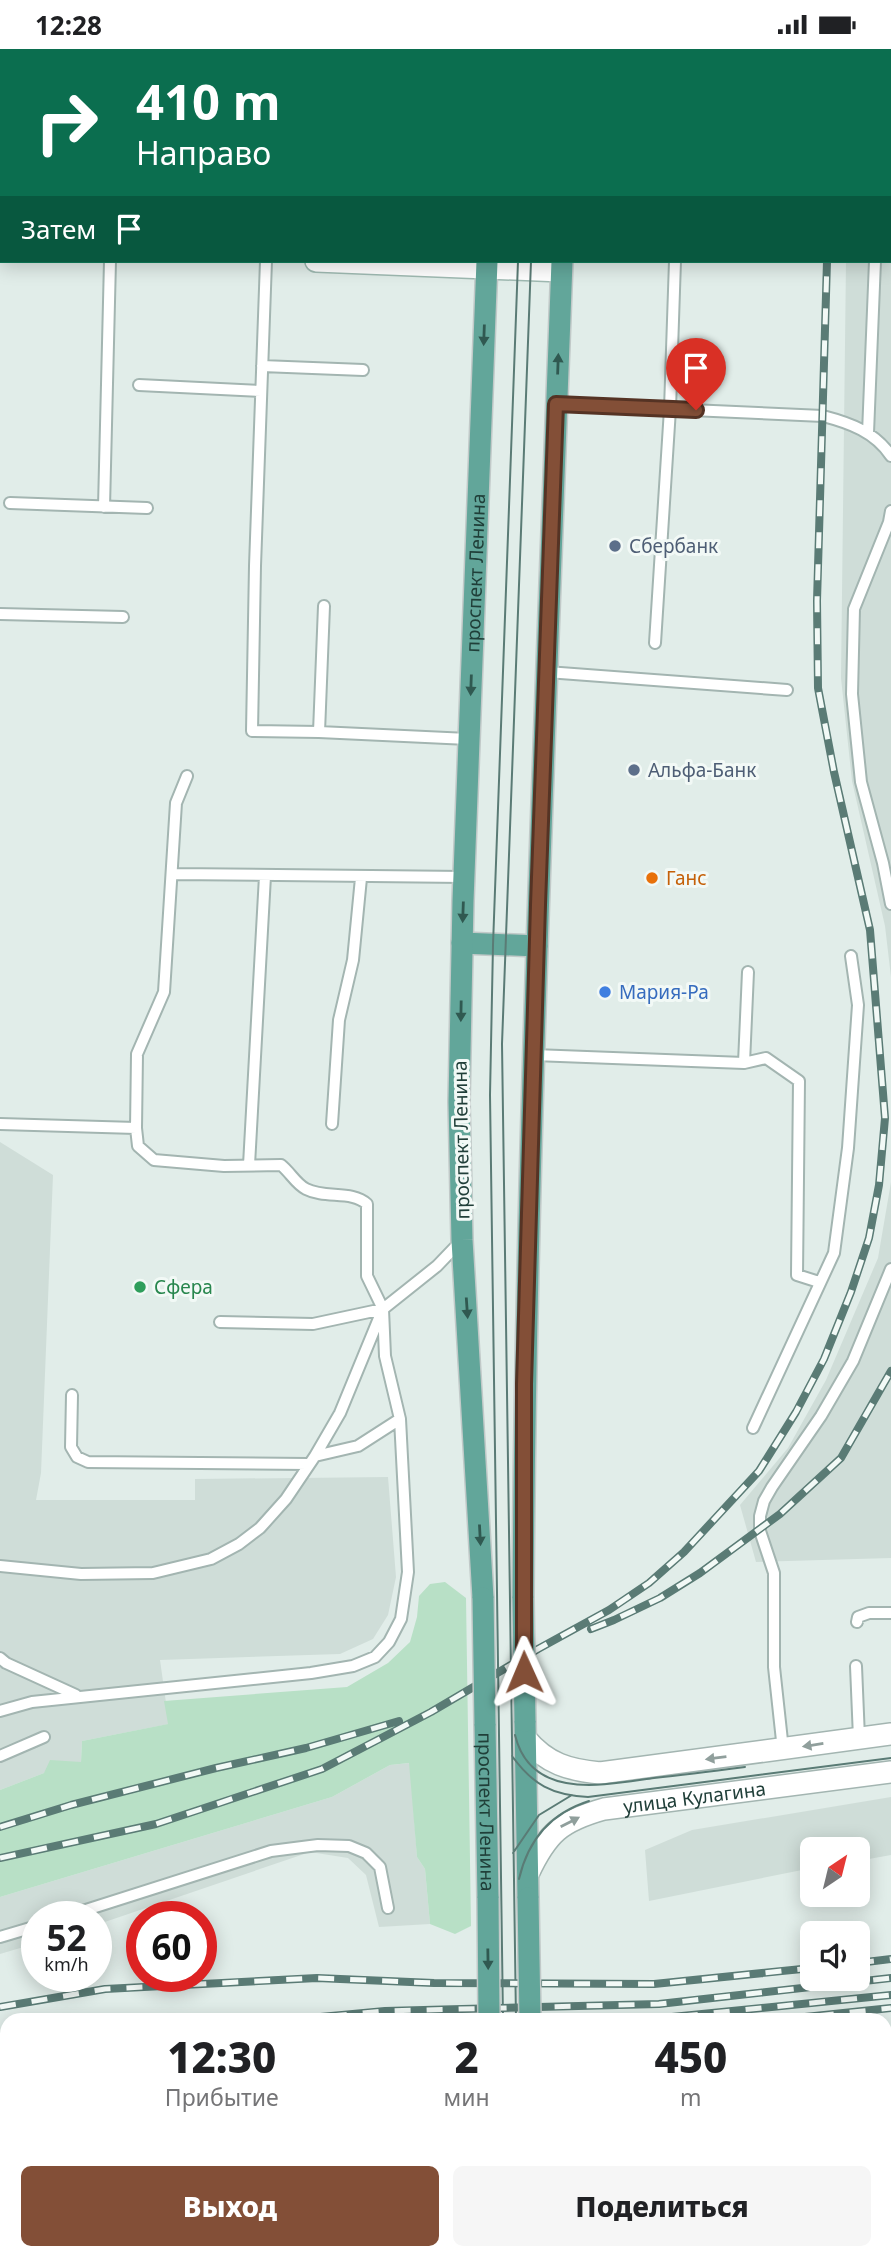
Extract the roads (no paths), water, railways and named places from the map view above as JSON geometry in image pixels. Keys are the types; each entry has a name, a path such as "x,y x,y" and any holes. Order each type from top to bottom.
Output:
{"main road":[{"name":"проспект Ленина","path":"487,264 468,739 459,1102 462,1240 483,1598 489,2013"},
{"path":"530,2013 523,1598 524,1384 562,266"},
{"path":"462,943 537,946"}],"street":[{"path":"430,263 562,266"},
{"name":"улица Кулагина","path":"526,1730 537,1752 553,1764 576,1771 600,1773 891,1734"},
{"path":"859,1738 864,1776"},
{"path":"783,1750 788,1785"},
{"name":"улица Кулагина","path":"528,1874 539,1849 550,1836 570,1820 604,1809 891,1773"}],"lane":[{"path":"104,507 110,263"},
{"path":"266,263 252,731 468,739"},
{"path":"655,643 670,409 675,263"},
{"path":"868,433 875,263"},
{"path":"262,366 363,370"},
{"path":"139,384 261,391"},
{"path":"556,404 823,415 868,433 884,446 891,456"},
{"path":"10,503 147,508"},
{"path":"891,512 854,609 852,694 861,782 891,904"},
{"path":"319,733 324,606"},
{"path":"0,614 123,617"},
{"path":"547,672 787,690"},
{"path":"0,1711 32,1702 78,1696 311,1673 353,1665 375,1657 389,1642 401,1619 408,1572 400,1419 385,1356 383,1308 367,1276 367,1204 361,1198 307,1190 281,1165 154,1160 138,1146 137,1054 164,992 176,803 187,776"},
{"path":"173,874 464,877"},
{"path":"248,1165 265,876"},
{"path":"332,1124 339,1020 353,960 361,878"},
{"path":"753,1428 834,1253 848,1148 858,1005 851,957"},
{"path":"744,1063 748,972"},
{"path":"534,1055 744,1063 766,1058 799,1081 797,1275 819,1282"},
{"path":"0,1124 136,1128"},
{"path":"220,1322 313,1324 383,1308 437,1266 462,1240"},
{"path":"783,1750 774,1667 774,1573 760,1531 760,1516 772,1487 821,1416 853,1361 891,1269"},
{"path":"0,1566 80,1574 153,1573 211,1559 239,1544 260,1528 286,1499 340,1413 383,1308"},
{"path":"72,1395 71,1447 77,1457 88,1462 311,1460 358,1446 400,1419"},
{"path":"857,1622 858,1617 869,1612 891,1613"},
{"path":"0,1658 78,1696"},
{"path":"856,1666 859,1738"},
{"path":"0,1756 44,1737"},
{"path":"112,1901 271,1851 317,1845 349,1846 366,1853 380,1867 388,1908"},
{"path":"0,1937 21,1931"}],"tram line":[{"path":"503,2013 490,1095 518,263"},
{"path":"516,2013 502,1044 531,263"},
{"path":"515,1735 524,1756 536,1771 572,1784 613,1784 745,1767"},
{"path":"512,1756 544,1787 564,1794 588,1797 891,1758"},
{"path":"513,1853 539,1815 572,1795"},
{"path":"519,1879 528,1852 543,1830 563,1813 589,1801"}],"railway":[{"path":"0,1858 156,1824 322,1769 431,1712 609,1610 649,1583 684,1552 759,1471 796,1412 824,1359 869,1238 879,1185 885,1118 870,930 818,688 817,601 827,263"},
{"path":"591,1629 660,1598 700,1573 780,1514 841,1458 891,1371"},
{"path":"0,1827 71,1805 306,1748 399,1721"},
{"path":"870,1962 891,1959"},
{"path":"0,2007 105,1989 317,1978 434,1983 654,1984 800,1969"},
{"path":"364,2013 659,2004 891,1978"},
{"path":"712,2013 891,1995"},
{"path":"843,2013 891,2008"}],"place":[{"name":"Сбербанк","path":"615,546"},
{"name":"Альфа-Банк","path":"634,770"},
{"name":"Ганс","path":"652,878"},
{"name":"Мария-Ра","path":"605,992"},
{"name":"Сфера","path":"140,1287"}]}
